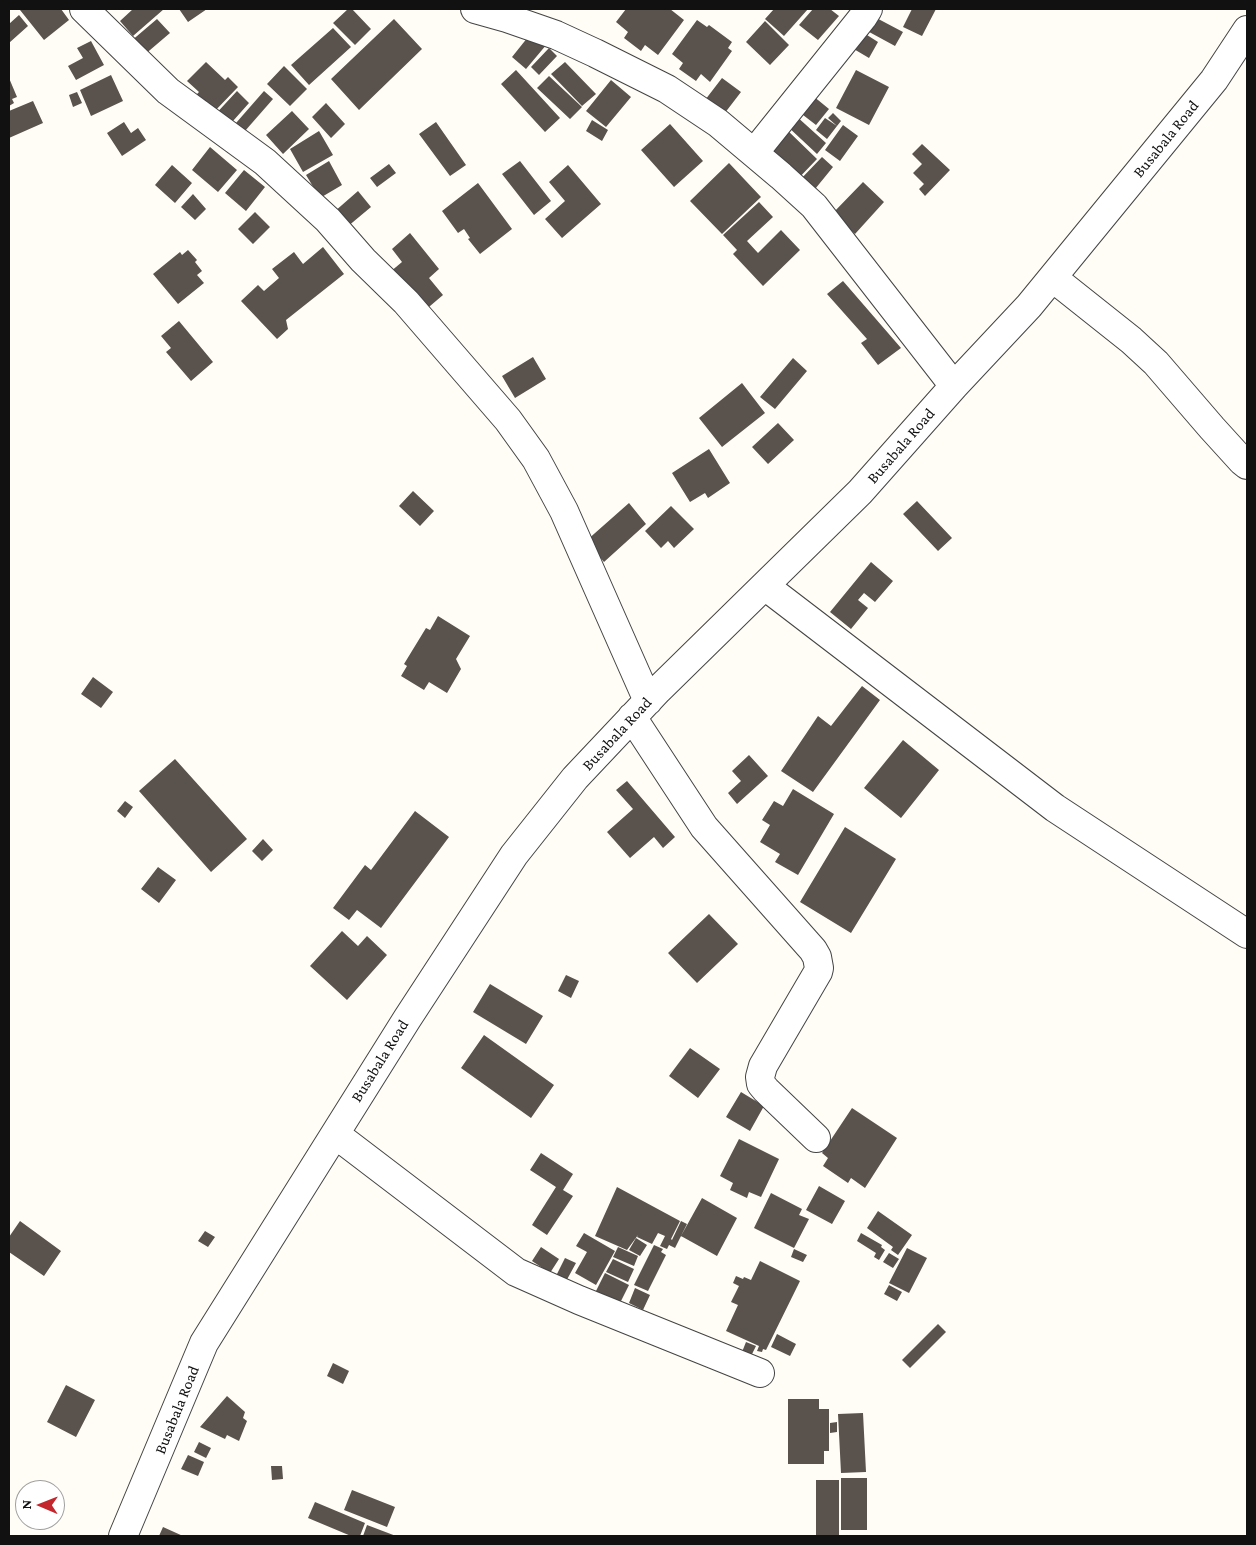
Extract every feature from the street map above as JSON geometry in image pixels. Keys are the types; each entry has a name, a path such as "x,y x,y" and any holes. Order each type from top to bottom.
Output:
{"street":[{"path":"84,9 168,91 265,162 322,214 406,302 508,420 536,460 564,511 640,709 704,827 813,950 817,957 818,972 763,1066 760,1077 761,1084 766,1090 816,1138"},
{"path":"475,9 556,36 595,53 667,89 718,123 814,206 954,386"},
{"path":"754,153 868,9"},
{"name":"Busabala Road","path":"123,1536 204,1343 407,1019 514,854 575,778 640,709 860,492 954,386 1029,306 1214,80 1247,30"},
{"path":"1052,278 1131,340 1156,363 1247,465"},
{"path":"765,586 1055,808 1247,934"},
{"path":"335,1134 516,1272 588,1304 760,1373"}],"building":[{"path":"21,9 61,9 69,20 44,40"},
{"path":"133,9 164,9 133,36 120,21"},
{"path":"179,9 207,9 188,22"},
{"path":"348,9 352,9 371,29 355,45 333,23"},
{"path":"626,9 670,9 684,20 658,55 645,45 641,51 624,38 628,32 616,22"},
{"path":"774,9 808,9 784,36 765,19"},
{"path":"813,9 830,9 839,16 818,40 799,25"},
{"path":"912,9 936,9 922,36 903,27"},
{"path":"867,13 903,32 895,46 860,27"},
{"path":"19,15 28,26 9,43 9,24"},
{"path":"157,19 170,33 143,56 130,42"},
{"path":"394,19 422,49 359,110 331,79"},
{"path":"697,20 707,27 709,25 732,42 728,48 732,51 710,82 701,74 696,81 679,69 683,63 672,54"},
{"path":"765,21 789,45 770,65 746,42"},
{"path":"333,28 351,47 309,85 291,65"},
{"path":"856,28 878,42 869,58 847,45"},
{"path":"532,32 547,44 526,69 512,57"},
{"path":"91,41 104,65 76,80 68,66 83,58 77,48"},
{"path":"549,48 557,56 539,75 531,67"},
{"path":"206,62 225,80 228,77 238,87 212,114 194,97 199,92 187,81"},
{"path":"565,62 596,94 582,106 551,74"},
{"path":"284,66 307,89 290,106 267,84"},
{"path":"516,70 560,118 545,132 501,84"},
{"path":"856,70 889,87 869,125 836,108"},
{"path":"111,75 123,101 91,116 80,90"},
{"path":"549,76 582,107 570,119 537,88"},
{"path":"9,78 17,97 12,99 14,103 9,106"},
{"path":"722,78 741,92 721,118 702,104"},
{"path":"611,80 631,97 606,127 586,111"},
{"path":"237,91 249,103 225,130 212,118"},
{"path":"264,91 273,99 245,131 236,123"},
{"path":"807,91 829,109 816,125 794,108"},
{"path":"77,92 82,103 73,107 69,95"},
{"path":"33,101 43,123 9,138 9,111"},
{"path":"326,103 345,124 331,138 312,117"},
{"path":"292,111 309,129 283,154 266,135"},
{"path":"833,113 841,121 837,126 828,118"},
{"path":"795,115 826,143 817,154 786,125"},
{"path":"825,118 837,126 827,139 816,130"},
{"path":"592,120 608,130 602,141 586,131"},
{"path":"124,122 131,133 138,128 146,140 122,156 107,133"},
{"path":"436,122 466,165 450,176 419,134"},
{"path":"670,124 703,161 674,187 641,150"},
{"path":"843,125 858,136 840,161 825,150"},
{"path":"785,128 817,159 794,183 762,152"},
{"path":"319,131 333,155 303,172 290,149"},
{"path":"922,144 950,170 925,196 919,189 924,184 913,173 922,164 912,154"},
{"path":"210,147 237,170 218,192 192,170"},
{"path":"822,157 833,167 811,194 798,182"},
{"path":"329,161 342,185 320,198 306,175"},
{"path":"520,161 551,201 534,215 502,174"},
{"path":"729,163 761,197 722,234 690,201"},
{"path":"389,164 396,173 377,187 370,178"},
{"path":"172,165 192,183 175,203 155,185"},
{"path":"568,165 601,204 562,238 545,219 565,201 549,182"},
{"path":"244,170 265,187 246,211 225,193"},
{"path":"863,182 884,202 855,234 833,213"},
{"path":"478,183 512,229 480,254 468,239 470,238 464,229 458,233 442,211"},
{"path":"358,191 371,207 347,227 334,212"},
{"path":"193,194 206,209 195,220 181,207"},
{"path":"759,202 773,217 747,241 758,253 781,230 800,250 763,286 733,254 737,250 723,235"},
{"path":"255,212 270,227 253,244 238,229"},
{"path":"410,233 439,269 429,278 443,295 423,312 390,272 402,262 392,249"},
{"path":"323,247 344,274 286,320 288,329 277,339 241,301 258,285 264,291 279,278 272,269 294,252 303,264"},
{"path":"188,250 197,260 195,262 202,271 197,275 204,283 178,304 153,274 180,252 182,255"},
{"path":"843,281 901,348 878,365 861,343 867,339 827,294"},
{"path":"179,321 213,362 191,381 166,352 171,348 161,336"},
{"path":"533,357 546,379 515,398 502,376"},
{"path":"793,358 807,371 775,409 760,397"},
{"path":"742,383 765,413 722,447 699,418"},
{"path":"778,423 794,440 768,464 752,447"},
{"path":"709,449 730,483 708,498 705,493 690,502 672,473"},
{"path":"413,491 434,511 420,526 399,506"},
{"path":"917,501 952,538 938,551 903,514"},
{"path":"629,503 646,524 604,562 586,541"},
{"path":"671,506 694,529 674,548 668,541 661,548 645,531"},
{"path":"871,562 893,581 875,602 864,593 858,600 868,608 851,629 830,612"},
{"path":"438,616 470,636 456,659 461,669 447,693 429,682 424,690 401,676 407,666 404,664 426,628 430,630"},
{"path":"93,677 113,692 101,708 81,694"},
{"path":"862,686 880,700 813,792 781,771 818,716 831,726"},
{"path":"903,740 939,770 901,818 864,788"},
{"path":"749,755 768,776 737,804 728,793 741,781 732,771"},
{"path":"175,759 247,839 211,872 139,791"},
{"path":"627,781 675,837 663,848 654,837 630,858 607,832 633,809 616,790"},
{"path":"793,789 834,814 798,875 775,862 780,854 760,842 770,825 762,820 774,801 783,806"},
{"path":"125,801 133,807 125,818 117,811"},
{"path":"415,811 449,837 381,928 357,910 349,920 333,908 365,865 371,870"},
{"path":"845,827 896,859 851,933 800,902"},
{"path":"263,839 273,850 262,861 252,851"},
{"path":"158,867 176,880 159,903 141,889"},
{"path":"709,914 738,944 697,983 668,953"},
{"path":"342,931 358,946 367,936 387,955 347,1000 310,966"},
{"path":"566,975 579,981 571,998 558,991"},
{"path":"490,984 543,1016 526,1044 473,1012"},
{"path":"484,1035 554,1085 531,1118 461,1068"},
{"path":"690,1048 720,1069 698,1098 669,1076"},
{"path":"741,1092 764,1106 750,1131 726,1117"},
{"path":"852,1108 897,1138 865,1188 851,1178 848,1183 823,1166 828,1158 822,1153"},
{"path":"739,1139 779,1159 761,1197 749,1192 747,1198 730,1190 733,1183 720,1176"},
{"path":"541,1153 573,1174 563,1190 573,1196 547,1235 532,1225 556,1187 530,1170"},
{"path":"819,1186 845,1201 832,1224 806,1210"},
{"path":"617,1187 680,1221 672,1240 681,1221 687,1224 675,1248 669,1245 667,1249 660,1246 665,1236 658,1233 652,1244 637,1237 638,1235 627,1250 595,1236"},
{"path":"771,1193 802,1209 799,1215 809,1219 794,1248 754,1228"},
{"path":"702,1198 737,1218 717,1256 681,1236"},
{"path":"878,1211 912,1235 898,1255 891,1250 893,1247 867,1228"},
{"path":"20,1221 61,1251 44,1276 9,1252 9,1237"},
{"path":"205,1231 215,1237 208,1247 198,1241"},
{"path":"584,1233 615,1251 596,1285 575,1273 587,1252 576,1246"},
{"path":"861,1233 882,1245 881,1247 885,1250 879,1260 874,1257 876,1253 857,1241"},
{"path":"636,1238 647,1245 640,1256 629,1250"},
{"path":"654,1245 663,1249 661,1252 666,1255 648,1291 634,1285"},
{"path":"541,1247 559,1259 550,1273 532,1261"},
{"path":"618,1247 638,1256 634,1266 613,1257"},
{"path":"907,1248 927,1258 909,1293 889,1283"},
{"path":"794,1249 807,1255 803,1262 791,1257"},
{"path":"889,1253 899,1259 893,1268 883,1262"},
{"path":"565,1258 576,1263 564,1285 554,1280"},
{"path":"613,1259 634,1269 628,1282 606,1272"},
{"path":"760,1261 800,1281 766,1350 763,1349 762,1352 757,1351 759,1346 726,1331 738,1305 731,1302 739,1286 733,1283 736,1276 751,1280"},
{"path":"605,1273 629,1285 617,1309 593,1297"},
{"path":"889,1285 902,1292 897,1301 884,1294"},
{"path":"635,1288 650,1295 643,1310 629,1303"},
{"path":"938,1324 946,1332 910,1368 902,1360"},
{"path":"777,1334 796,1344 790,1356 771,1347"},
{"path":"746,1342 756,1346 751,1356 742,1352"},
{"path":"333,1363 349,1371 343,1384 327,1376"},
{"path":"66,1385 95,1400 76,1437 47,1422"},
{"path":"227,1396 245,1412 243,1418 247,1421 239,1441 227,1435 225,1439 200,1427"},
{"path":"788,1399 819,1399 819,1409 829,1409 829,1451 824,1451 824,1464 788,1464"},
{"path":"863,1413 866,1472 841,1473 838,1414"},
{"path":"837,1422 837,1432 830,1433 830,1423"},
{"path":"199,1442 211,1448 206,1458 194,1452"},
{"path":"188,1455 204,1462 198,1476 181,1469"},
{"path":"271,1466 282,1466 283,1479 272,1480"},
{"path":"841,1478 867,1478 867,1530 841,1530"},
{"path":"816,1480 839,1480 839,1536 816,1536"},
{"path":"352,1490 395,1507 387,1527 344,1510"},
{"path":"315,1502 365,1523 360,1536 351,1536 308,1518"},
{"path":"367,1525 396,1536 363,1536"},
{"path":"163,1527 183,1536 159,1536"}]}
